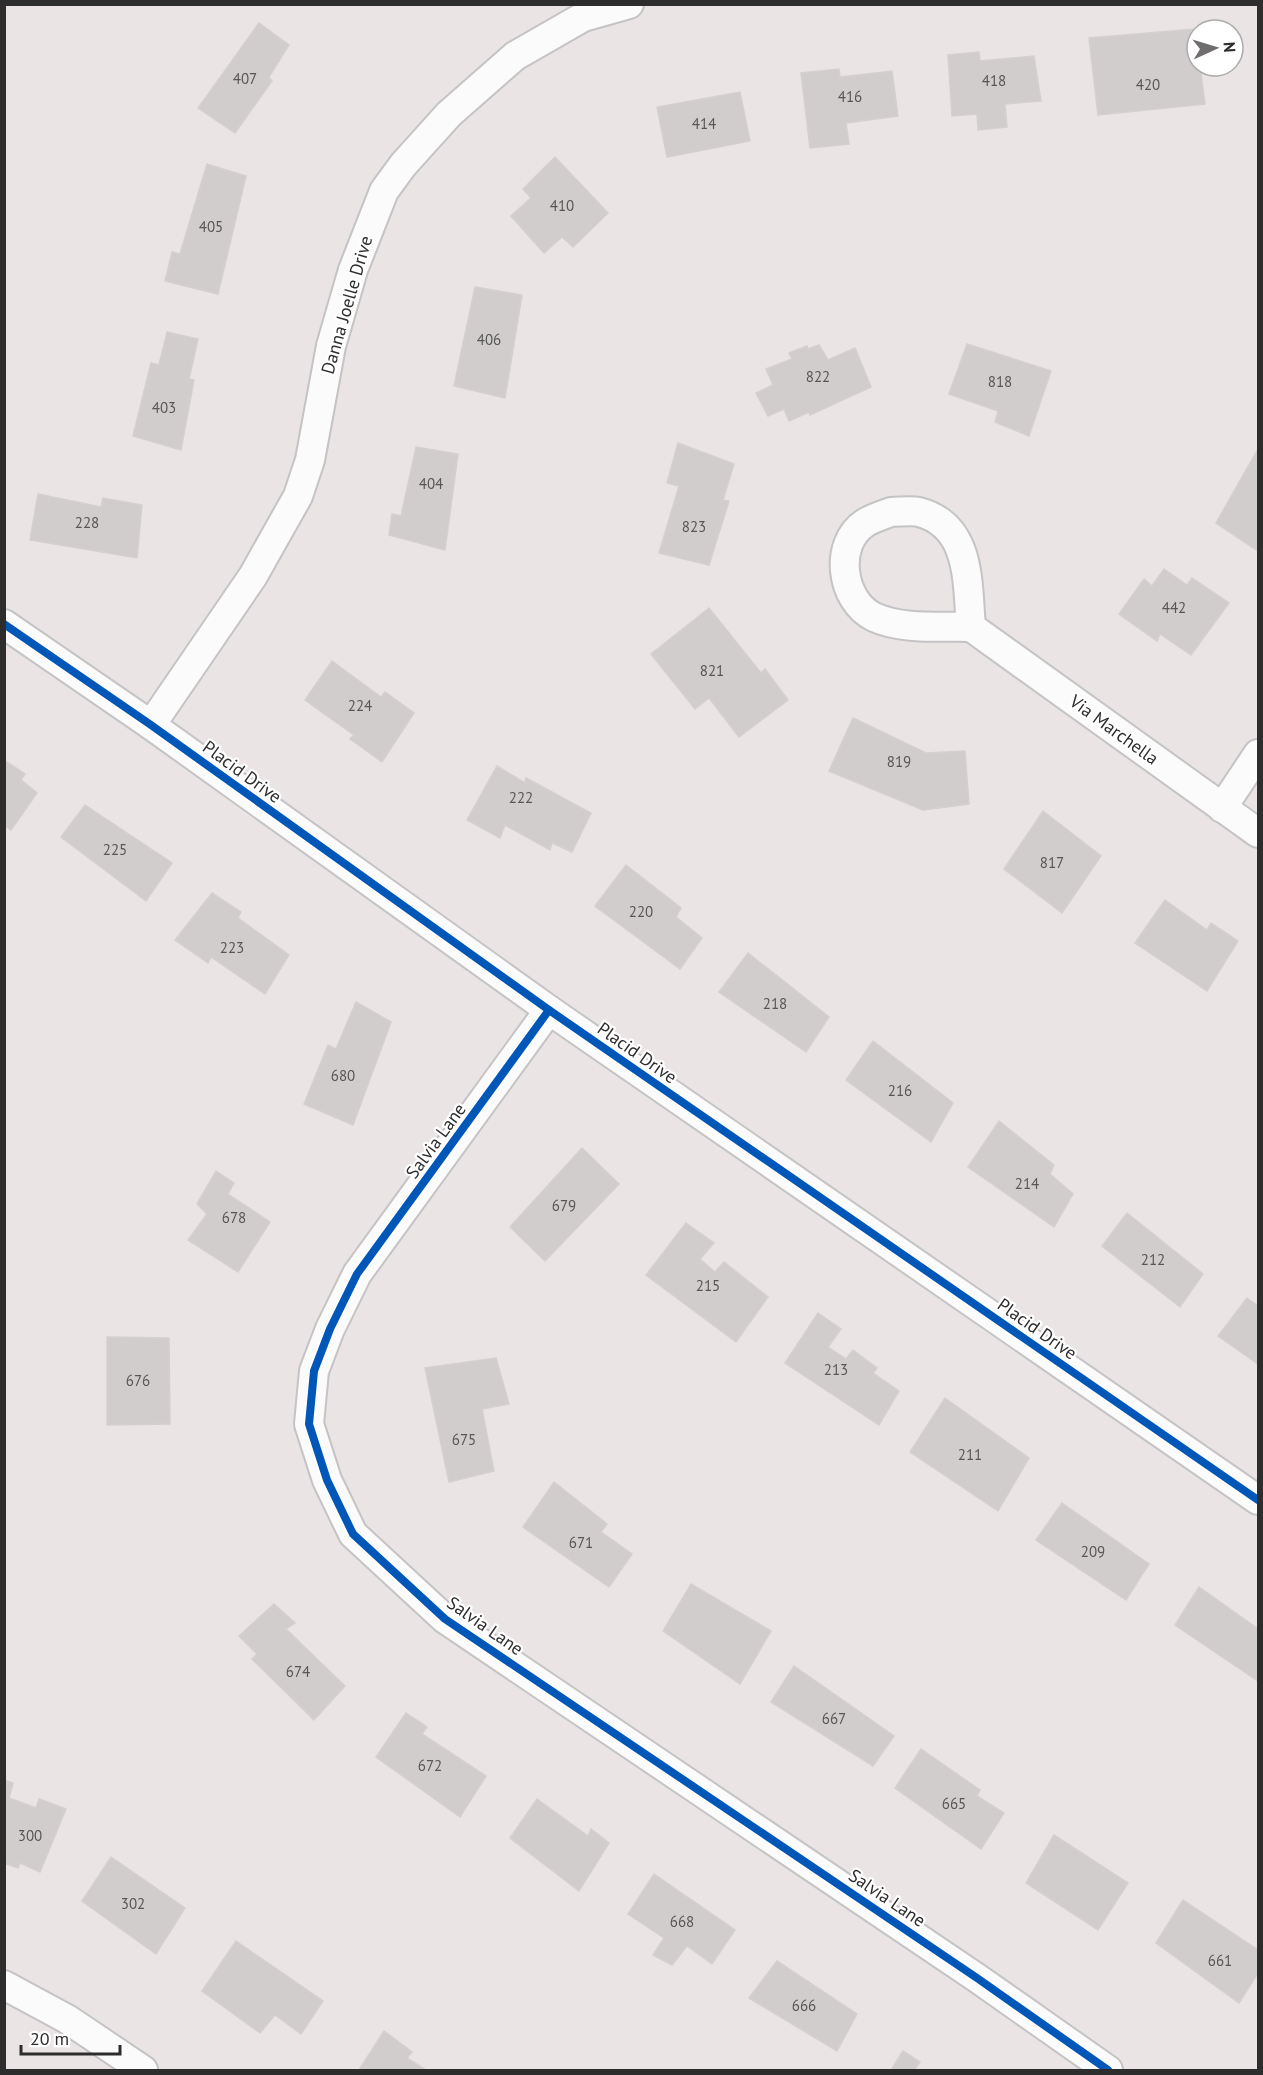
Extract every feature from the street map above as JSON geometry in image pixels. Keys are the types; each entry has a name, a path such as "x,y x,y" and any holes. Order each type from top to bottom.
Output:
{"street":[{"name":"Danna Joelle Drive","path":"151,725 254,576 298,496 310,460 331,346 353,270 384,191 403,165 449,114 515,56 583,17 629,4"},
{"path":"891,512 919,512 948,528 960,544 964,558 971,627 903,624 873,617 856,602 844,570 850,541 864,524 891,512"},
{"name":"Placid Drive","path":"4,624 151,725 549,1010 1258,1500"},
{"name":"Via Marchella","path":"971,627 1258,833"},
{"path":"1222,808 1258,754"},
{"name":"Salvia Lane","path":"549,1010 357,1274 330,1329 314,1371 309,1424 327,1480 353,1534 444,1619 978,1978 1108,2070"},
{"path":"4,1985 67,2019 143,2070"}],"building":[{"path":"259,23 289,45 269,77 272,81 235,133 198,108"},
{"path":"1185,30 1185,78 1202,78 1205,104 1098,115 1089,38"},
{"path":"979,52 980,61 1034,56 1041,101 1005,104 1007,127 978,130 977,114 952,116 948,55"},
{"path":"839,69 840,77 892,71 898,116 846,123 849,144 810,148 801,73"},
{"path":"740,92 750,141 667,157 657,107"},
{"path":"555,157 608,213 573,247 562,237 544,253 511,216 531,198 523,189"},
{"path":"207,164 246,176 218,294 165,281 172,252 180,254"},
{"path":"475,287 522,295 505,398 454,386"},
{"path":"167,332 198,339 189,379 194,380 181,450 133,436 151,363 159,365"},
{"path":"967,344 1051,371 1029,436 995,422 998,411 949,394"},
{"path":"819,345 828,360 855,348 871,387 810,415 809,412 789,421 784,409 768,416 756,393 773,385 766,369 792,359 789,353 807,346 808,349"},
{"path":"678,443 734,464 723,500 729,501 709,565 659,553 679,486 667,483"},
{"path":"416,447 458,454 445,550 389,535 392,514 401,516"},
{"path":"1258,449 1258,551 1216,523"},
{"path":"38,494 101,507 103,498 142,505 137,558 30,540"},
{"path":"1164,569 1187,585 1192,578 1229,603 1191,655 1160,634 1157,641 1119,614 1144,579 1152,586"},
{"path":"709,608 761,673 765,669 788,700 739,737 709,698 695,709 651,654"},
{"path":"332,661 381,697 385,692 414,713 382,762 350,739 354,735 305,700"},
{"path":"853,718 926,753 965,751 969,804 923,810 829,771"},
{"path":"4,760 25,774 21,780 37,793 11,830 4,825"},
{"path":"497,766 525,783 526,778 591,813 572,852 552,843 550,850 505,825 500,838 467,820"},
{"path":"85,805 172,863 146,901 61,837"},
{"path":"1043,811 1101,856 1062,913 1004,869"},
{"path":"626,865 681,908 676,917 702,938 680,969 595,906"},
{"path":"212,893 241,912 238,918 289,955 265,994 211,957 208,963 175,940"},
{"path":"1165,900 1207,930 1211,923 1238,941 1207,991 1135,943"},
{"path":"748,953 829,1017 806,1052 719,992"},
{"path":"356,1002 391,1022 353,1125 304,1104 328,1045 336,1049"},
{"path":"873,1041 953,1103 931,1142 846,1080"},
{"path":"999,1121 1054,1165 1050,1174 1073,1194 1054,1227 968,1167"},
{"path":"582,1148 619,1184 545,1261 510,1227"},
{"path":"216,1171 234,1183 228,1194 270,1222 238,1272 188,1240 207,1214 197,1204"},
{"path":"1127,1213 1203,1274 1180,1307 1102,1246"},
{"path":"686,1223 714,1243 700,1259 715,1272 724,1262 768,1297 736,1342 646,1275"},
{"path":"1247,1298 1258,1306 1258,1364 1218,1336"},
{"path":"818,1313 841,1329 828,1347 846,1359 853,1350 877,1368 873,1373 899,1391 879,1425 785,1363"},
{"path":"107,1337 169,1338 170,1424 107,1425"},
{"path":"496,1358 509,1404 482,1409 494,1471 449,1482 425,1368"},
{"path":"945,1398 1029,1458 998,1511 910,1452"},
{"path":"554,1482 607,1524 601,1532 632,1554 609,1587 523,1527"},
{"path":"1062,1503 1149,1564 1126,1600 1036,1540"},
{"path":"691,1584 771,1631 740,1684 663,1631"},
{"path":"1199,1587 1258,1629 1258,1681 1175,1625"},
{"path":"274,1604 295,1623 286,1629 345,1686 314,1720 252,1659 257,1654 239,1636"},
{"path":"794,1666 894,1736 873,1766 771,1702"},
{"path":"406,1713 427,1727 422,1734 486,1776 460,1817 376,1757"},
{"path":"921,1749 980,1790 977,1796 1004,1813 981,1849 895,1788"},
{"path":"4,1780 13,1783 9,1798 36,1808 39,1799 66,1809 40,1872 20,1863 18,1868 4,1863"},
{"path":"537,1799 588,1836 591,1829 609,1843 579,1891 510,1838"},
{"path":"1054,1835 1128,1883 1098,1930 1026,1883"},
{"path":"111,1857 185,1908 156,1954 82,1901"},
{"path":"654,1874 735,1930 712,1964 687,1946 672,1965 653,1955 664,1938 628,1914"},
{"path":"1183,1900 1258,1950 1258,1973 1239,2003 1156,1943"},
{"path":"236,1941 323,2001 301,2034 275,2015 260,2033 202,1991"},
{"path":"777,1961 857,2014 837,2051 749,1998"},
{"path":"384,2031 412,2052 407,2058 426,2070 359,2070"},
{"path":"903,2051 920,2062 915,2069 918,2070 891,2070"}],"cycle path":[{"path":"4,624 151,725 549,1010 1258,1500"},
{"path":"549,1010 357,1274 330,1329 314,1371 309,1424 327,1480 353,1534 445,1619 977,1978 1108,2070"}]}
